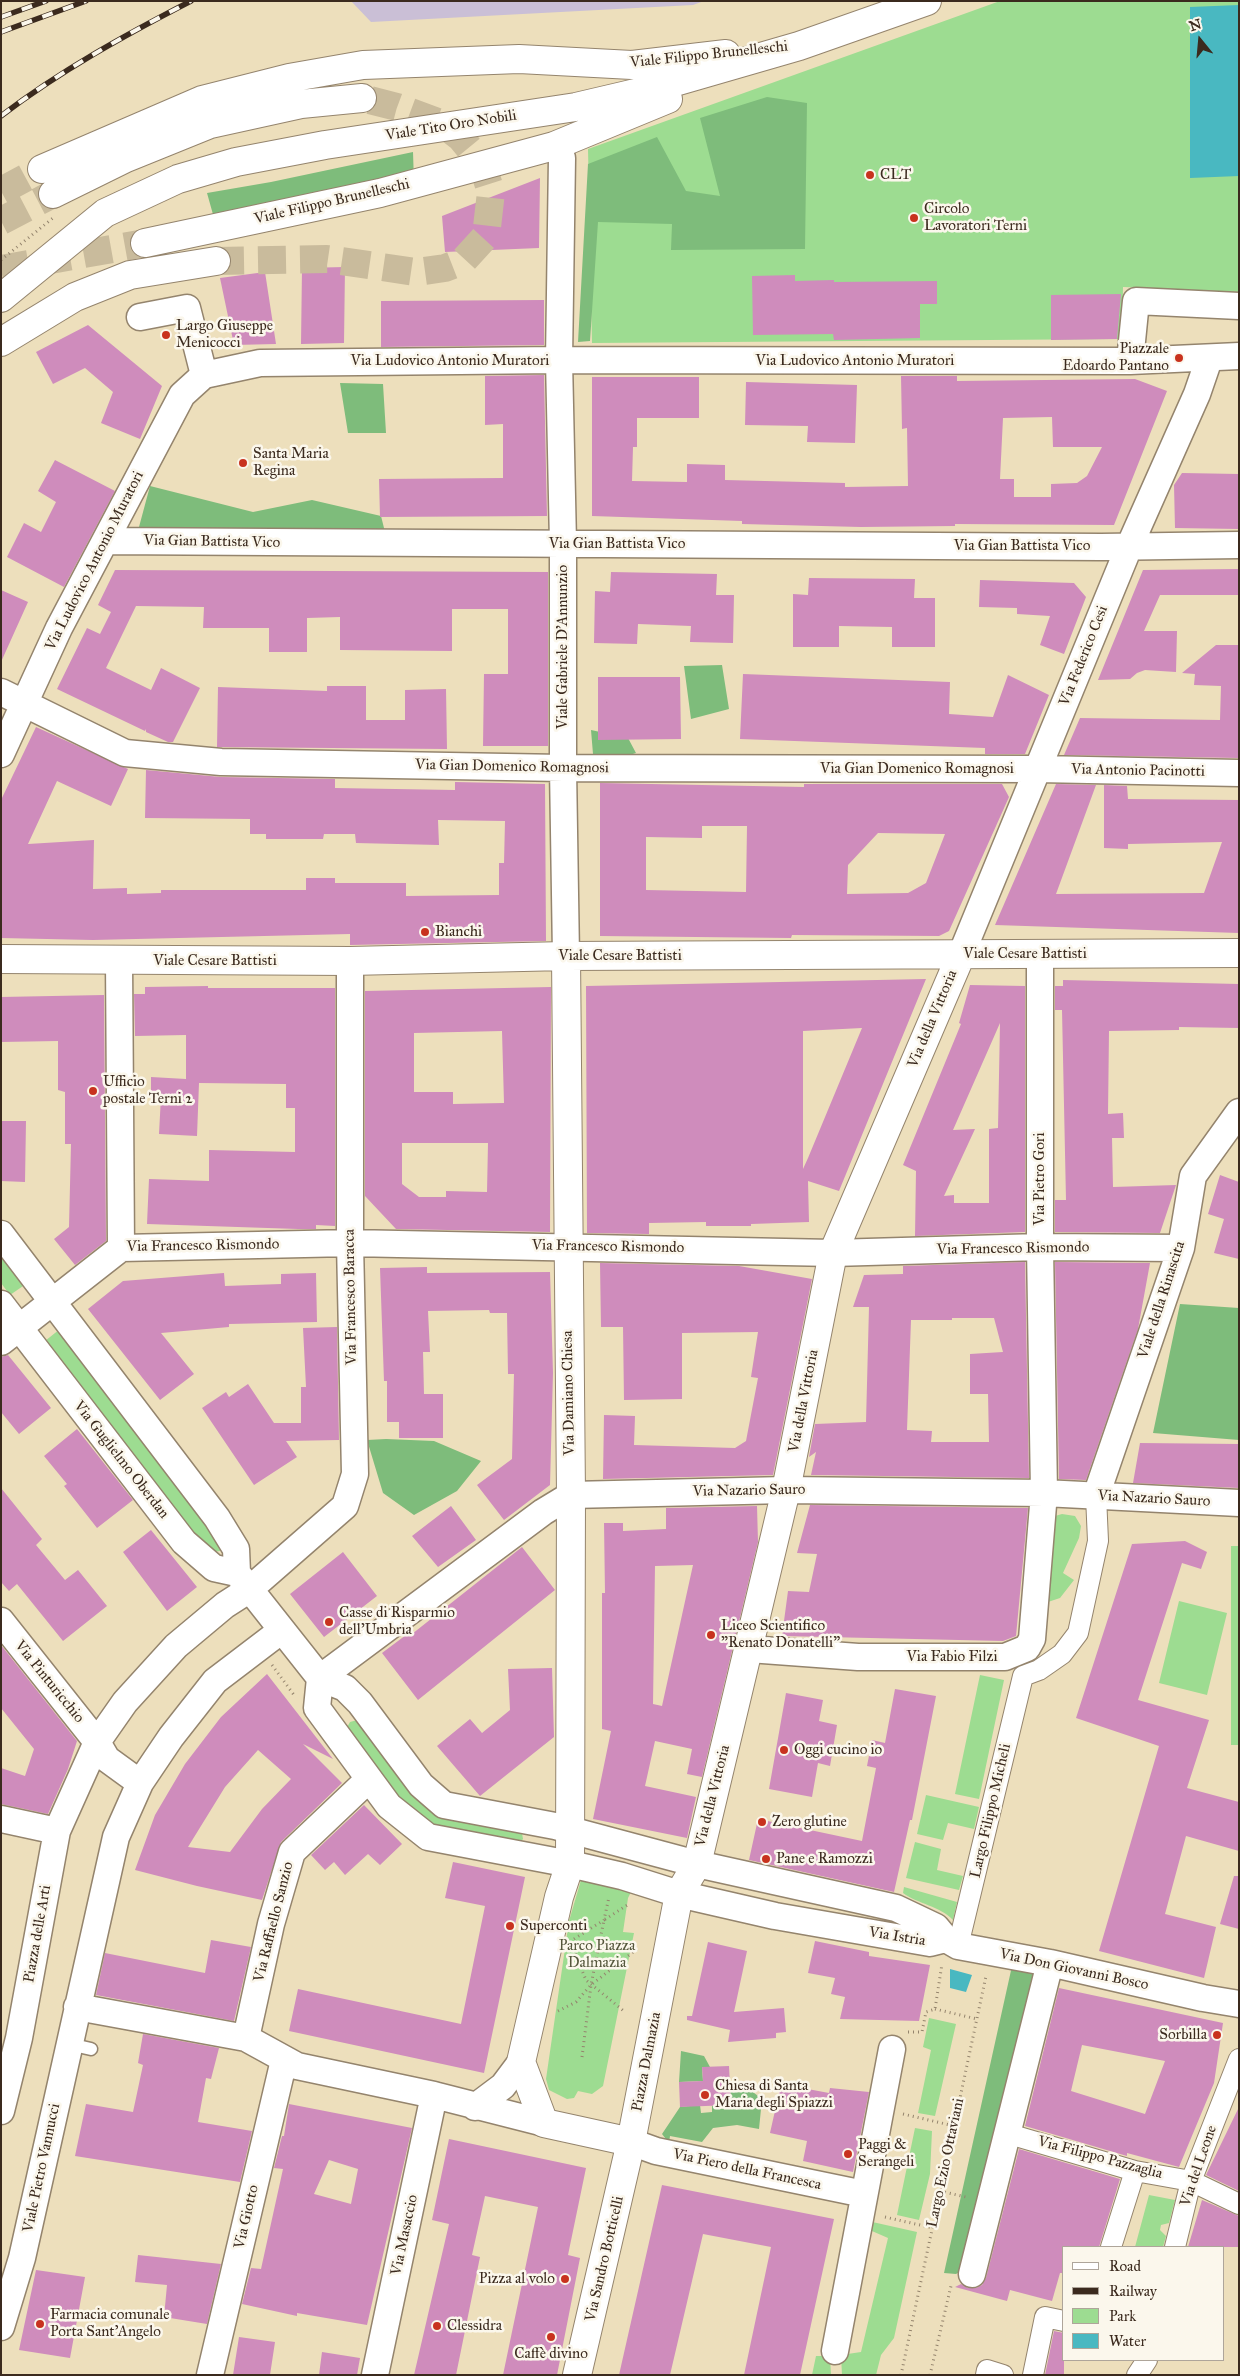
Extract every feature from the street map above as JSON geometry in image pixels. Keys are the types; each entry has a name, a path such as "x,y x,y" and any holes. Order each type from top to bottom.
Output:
{"street":[{"name":"Viale Tito Oro Nobili","path":"1,298 105,213 178,179 236,162 325,145 576,107 640,92 799,46 926,1"},
{"name":"Viale Filippo Brunelleschi","path":"42,169 202,100 289,78 363,65 519,58 632,64 799,46"},
{"name":"Viale Filippo Brunelleschi","path":"145,243 380,193 554,146 799,46"},
{"path":"53,194 126,158 210,124 301,104 362,98"},
{"name":"Viale Gabriele D'Annunzio","path":"562,158 559,360 563,544 563,768 566,956"},
{"path":"1,342 75,297 130,275 216,261"},
{"path":"1239,306 1136,301 1130,361 1209,359 1239,356"},
{"path":"140,317 186,308 204,375"},
{"name":"Via Federico Cesi","path":"961,955 1129,547 1198,394 1209,359"},
{"name":"Via Ludovico Antonio Muratori","path":"1,754 59,628 182,395 204,375 260,363 559,360 1130,361"},
{"name":"Via Gian Battista Vico","path":"105,541 1129,547 1239,545"},
{"name":"Via Gian Domenico Romagnosi","path":"1,692 126,752 220,762 563,768 1038,769"},
{"name":"Via Antonio Pacinotti","path":"1038,769 1239,773"},
{"name":"Viale Cesare Battisti","path":"1,959 119,962 350,961 566,956 1239,953"},
{"name":"Via Pietro Gori","path":"1040,954 1040,1247 1044,1493"},
{"name":"Via della Vittoria","path":"697,1864 786,1490 833,1253 961,955"},
{"name":"Via Damiano Chiesa","path":"566,956 567,1246 571,1494 568,1830"},
{"name":"Via Francesco Baracca","path":"97,1742 124,1702 176,1646 225,1605 244,1581 345,1506 355,1474 350,1243 350,961"},
{"path":"119,962 120,1248"},
{"name":"Viale della Rinascita","path":"1096,1496 1181,1248 1193,1176 1239,1112"},
{"path":"1,1234 54,1301 217,1518 236,1549 244,1581 320,1678 345,1688 350,1693 421,1785 444,1805 568,1830 697,1864"},
{"name":"Via Francesco Rismondo","path":"54,1301 120,1248 350,1243 833,1253 1040,1247 1181,1248"},
{"path":"10,1335 54,1301"},
{"name":"Via Guglielmo Oberdan","path":"1,1304 10,1335 184,1542 214,1568 244,1581"},
{"name":"Via Nazario Sauro","path":"571,1494 786,1490 1044,1493 1239,1503"},
{"path":"1027,1648 1032,1639 1044,1493"},
{"path":"571,1494 543,1512 320,1678 317,1708 389,1806 428,1838 570,1864 622,1876 679,1894"},
{"path":"1023,1676 1039,1670 1062,1654 1078,1632 1098,1541 1096,1496"},
{"name":"Via Pinturicchio","path":"1,1621 97,1742 107,1759 140,1783"},
{"path":"282,1630 215,1681 171,1737 140,1783 116,1836 77,2007 246,2038 297,2066 631,2142"},
{"name":"Via Fabio Filzi","path":"749,1649 858,1657 1006,1657 1027,1648"},
{"name":"Largo Filippo Micheli","path":"948,1949 1023,1676 1027,1648"},
{"name":"Piazza delle Arti","path":"10,2036 57,1831 97,1742"},
{"name":"Via Raffaello Sanzio","path":"246,2038 271,1924 292,1852 369,1779"},
{"path":"1,1819 57,1831"},
{"path":"475,2108 503,2086 521,2062 559,1897 570,1864 568,1830"},
{"name":"Piazza Dalmazia","path":"631,2142 679,1894 697,1864"},
{"name":"Via Istria","path":"697,1864 896,1908 936,1927 948,1949"},
{"name":"Via Istria","path":"679,1894 776,1916 930,1943 948,1949"},
{"name":"Via Don Giovanni Bosco","path":"948,1949 1050,1963 1203,1998 1238,2000"},
{"path":"972,2274 1009,2134 1050,1963"},
{"name":"Viale Pietro Vannucci","path":"1,2327 80,2047 77,2007"},
{"path":"1,2111 10,2036"},
{"path":"835,2351 895,2040"},
{"name":"Via Giotto","path":"210,2375 284,2060"},
{"name":"Via del Leone","path":"1175,2246 1191,2181 1239,2060"},
{"path":"521,2062 544,2123"},
{"name":"Via Masaccio","path":"375,2375 434,2096"},
{"name":"Via Filippo Pazzaglia","path":"1009,2134 1135,2170 1191,2181 1239,2204"},
{"name":"Via Piero della Francesca","path":"631,2142 656,2152 863,2203"},
{"name":"Via Sandro Botticelli","path":"577,2375 631,2142"},
{"path":"1111,2246 1135,2170"},
{"path":"1033,2375 1045,2317 1062,2321"},
{"path":"1138,2375 1146,2361"},
{"path":"986,2375 987,2370 1003,2375"}],"path":[{"path":"582,2057 591,1984 609,1896"},
{"path":"625,2012 586,1980 570,1942 620,1908 634,1901"},
{"path":"558,2011 576,2002 591,1984 637,1949"},
{"path":"935,2009 948,1949"},
{"name":"Largo Ezio Ottaviani","path":"901,2375 977,2020 986,1973 979,1971"},
{"path":"895,2040 922,2032 926,2012 935,2009 977,2020"},
{"path":"917,2118 954,2126"},
{"path":"863,2203 933,2228"},
{"path":"930,2375 951,2283 972,2274"}],"shaded area":[{"path":"351,1 704,1 693,5 371,22"}],"green space":[{"name":"Circolo Lavoratori Terni","path":"1000,1 1239,1 1239,292 1123,287 1122,339 592,343 588,149"},
{"path":"767,97 807,103 805,249 671,250 672,224 598,222 590,341 578,342 588,164 657,137 686,191 720,196 700,118"},
{"path":"413,152 414,182 214,218 207,193 271,182"},
{"path":"340,383 383,384 386,433 348,433"},
{"path":"150,486 253,512 312,500 381,516 387,540 139,527"},
{"path":"722,665 729,709 691,719 684,666"},
{"path":"591,730 628,738 636,753 594,766"},
{"path":"1,1252 26,1284 10,1295 1,1283"},
{"path":"1180,1304 1239,1308 1239,1440 1153,1433"},
{"path":"60,1329 223,1540 220,1551 206,1553 45,1341"},
{"path":"367,1440 434,1441 481,1461 457,1491 414,1515 383,1493"},
{"path":"1062,1514 1075,1516 1081,1526 1079,1538 1063,1573 1074,1580 1060,1598 1048,1602 1055,1516"},
{"path":"1231,1546 1239,1546 1239,1745 1231,1745"},
{"path":"1179,1601 1227,1613 1207,1695 1159,1683"},
{"path":"980,1675 1004,1680 979,1799 955,1794"},
{"path":"361,1719 395,1771 521,1828 523,1839 516,1848 432,1828 406,1809 345,1731 350,1722"},
{"path":"926,1795 979,1807 974,1829 948,1823 943,1840 917,1834"},
{"path":"915,1842 941,1849 937,1870 963,1876 959,1890 906,1878"},
{"name":"Parco Piazza Dalmazia","path":"581,1880 632,1890 628,1898 623,1932 634,1933 603,2086 592,2094 578,2091 574,2098 567,2099 549,2090 546,2079 569,1921"},
{"path":"904,1887 957,1902 953,1920 942,1911 903,1893"},
{"path":"1012,1966 1038,1972 970,2266 956,2274 944,2273"},
{"path":"929,2018 956,2024 935,2116 918,2113 931,2050 923,2047"},
{"path":"681,2051 704,2056 710,2067 702,2067 703,2081 679,2082"},
{"path":"741,2083 762,2099 759,2129 737,2125 713,2128 702,2142 670,2136 669,2143 662,2134 680,2107 700,2105 701,2113 712,2112 712,2106 731,2105 730,2085"},
{"path":"915,2128 932,2131 930,2174 919,2220 897,2215"},
{"path":"1149,2195 1175,2200 1169,2223 1161,2225 1160,2230 1166,2236 1163,2246 1135,2246"},
{"path":"868,2221 917,2232 894,2338 881,2355 876,2375 842,2375 841,2355 861,2352 888,2238 865,2228"},
{"path":"816,2356 830,2356 831,2375 812,2375"}],"water":[{"path":"1239,5 1239,176 1190,178 1190,7"},
{"path":"950,1969 972,1975 966,1992 950,1988"}],"building":[{"path":"540,178 539,248 445,252 442,216"},
{"path":"345,267 344,343 301,344 302,268"},
{"path":"265,272 276,344 234,345 220,278"},
{"path":"795,275 795,281 937,281 937,304 920,304 920,338 834,340 833,334 753,335 752,276"},
{"path":"1121,294 1117,339 1051,340 1051,295"},
{"path":"544,300 544,345 381,347 381,301"},
{"path":"88,325 162,386 140,439 101,423 113,392 85,368 53,384 36,352"},
{"path":"544,375 547,516 380,517 379,479 503,478 503,424 485,425 485,376"},
{"path":"901,376 957,376 957,381 1135,379 1167,391 1114,525 955,524 955,526 861,527 742,524 742,521 592,516 592,377 699,377 699,418 637,418 637,447 633,447 632,481 687,482 687,464 725,465 725,480 845,483 845,487 908,486 907,428 902,429","holes":["1052,417 1053,447 1102,447 1087,476 1077,483 1051,484 1051,497 1014,497 1014,479 1000,479 1003,418"]},
{"path":"746,382 857,385 855,443 807,442 808,426 745,425"},
{"path":"55,460 115,491 64,587 7,557 24,523 41,532 56,502 38,491"},
{"path":"1182,473 1239,474 1239,529 1175,528 1174,485"},
{"path":"1239,569 1239,595 1160,595 1144,631 1177,631 1176,672 1145,670 1137,673 1130,679 1098,680 1143,570"},
{"path":"115,570 548,572 548,746 483,746 484,674 508,674 508,609 452,609 452,651 340,650 340,617 307,618 307,652 269,652 269,628 203,628 204,607 136,606 106,668 151,690 161,668 200,688 173,742 168,742 146,732 146,729 145,731 57,689 87,628 100,634 111,612 98,605"},
{"path":"611,572 717,574 716,595 734,595 733,643 690,642 691,626 638,624 637,644 594,643 595,591 610,592"},
{"path":"809,578 915,579 914,598 935,598 935,647 892,647 892,627 839,626 839,647 793,647 793,594 808,595"},
{"path":"980,580 1074,583 1086,597 1064,654 1040,645 1050,616 1017,614 1017,608 979,607"},
{"path":"1,590 28,602 1,662"},
{"path":"1216,645 1239,645 1239,758 1064,755 1080,718 1220,720 1221,686 1194,685 1195,674 1182,673"},
{"path":"743,674 950,682 949,714 993,717 1008,675 1049,695 1025,754 985,754 985,748 740,739"},
{"path":"598,677 680,677 681,739 598,740"},
{"path":"327,686 366,686 366,720 405,720 405,690 446,689 447,749 217,747 218,687 327,691"},
{"path":"36,727 128,769 111,806 57,781 28,844 94,840 93,889 127,888 127,894 161,893 161,890 306,890 306,878 335,878 335,883 406,883 406,896 499,895 499,863 504,863 505,821 438,820 439,845 356,843 355,834 324,834 323,839 266,839 266,834 250,834 250,819 145,818 146,770 221,777 335,779 335,788 455,790 455,782 545,784 546,941 350,945 350,934 93,940 1,938 1,800"},
{"path":"600,783 804,787 804,784 1002,784 1009,797 949,931 939,936 792,935 791,938 600,936","holes":["702,826 747,826 746,892 646,890 646,837 702,838","878,833 945,834 926,883 908,893 847,894 848,865"]},
{"path":"1056,784 1096,785 1056,894 1204,893 1222,842 1128,844 1128,849 1104,848 1104,785 1127,786 1128,799 1239,800 1239,933 995,925"},
{"path":"926,979 839,1191 808,1181 809,1222 751,1224 751,1226 706,1226 706,1222 649,1223 649,1234 587,1233 586,986","holes":["862,1028 803,1169 803,1031"]},
{"path":"1063,980 1239,984 1239,1028 1179,1027 1179,1030 1109,1031 1108,1114 1123,1113 1124,1138 1112,1138 1113,1187 1176,1185 1160,1233 1055,1232 1055,1200 1066,1200 1062,1010 1055,1010 1055,986 1063,986"},
{"path":"970,985 1025,986 1025,1232 915,1236 916,1171 903,1165 961,1024 959,1023","holes":["1000,1023 998,1128 989,1129 989,1203 954,1203 954,1195 944,1196 975,1129 953,1130"]},
{"path":"208,986 208,988 335,988 335,1226 316,1225 316,1229 298,1229 147,1224 149,1179 209,1181 209,1150 295,1152 295,1108 286,1108 286,1084 199,1083 197,1136 159,1134 161,1096 151,1096 151,1077 186,1079 186,1035 135,1036 134,994 145,994 145,987"},
{"path":"551,987 550,1232 396,1229 365,1196 365,991","holes":["502,1031 504,1103 453,1104 453,1092 414,1092 414,1033","402,1143 488,1143 487,1192 446,1191 446,1197 419,1197 402,1184"]},
{"path":"104,995 106,1241 75,1265 54,1239 69,1227 71,1144 65,1144 65,1092 58,1090 58,1041 1,1042 1,997"},
{"path":"1,1121 26,1121 25,1182 1,1181"},
{"path":"1220,1175 1239,1182 1239,1259 1214,1253 1224,1219 1208,1214"},
{"path":"1025,1262 1029,1478 811,1475 816,1452 809,1457 815,1424 866,1422 869,1307 853,1307 864,1275 903,1274 903,1266","holes":["994,1318 1003,1352 970,1354 970,1394 988,1394 989,1442 931,1442 932,1431 907,1430 911,1320"]},
{"path":"1055,1262 1150,1263 1138,1329 1086,1480 1059,1479"},
{"path":"600,1263 739,1266 812,1279 773,1475 603,1479 604,1415 635,1416 634,1445 735,1448 746,1441 758,1378 751,1377 758,1332 682,1333 682,1399 624,1400 623,1327 601,1327"},
{"path":"427,1267 427,1273 550,1272 553,1373 550,1485 504,1520 477,1485 512,1459 514,1374 508,1374 507,1313 490,1313 489,1310 428,1311 430,1352 423,1352 424,1394 443,1394 443,1438 399,1438 399,1422 387,1422 387,1381 384,1381 380,1268"},
{"path":"224,1273 225,1286 281,1284 281,1274 316,1273 317,1322 229,1324 229,1327 161,1333 194,1374 160,1400 88,1309 123,1281"},
{"path":"337,1327 339,1440 286,1441 297,1457 254,1485 202,1408 226,1392 229,1397 248,1384 274,1423 301,1423 301,1387 306,1387 303,1328"},
{"path":"8,1355 51,1408 19,1434 1,1412 1,1357"},
{"path":"77,1429 133,1500 97,1528 64,1486 67,1484 44,1456"},
{"path":"1140,1443 1239,1444 1239,1488 1133,1483"},
{"path":"1,1488 42,1539 36,1545 65,1580 78,1570 107,1606 63,1641 17,1584 9,1591 1,1582"},
{"path":"810,1505 1028,1508 1016,1636 1003,1641 782,1636 788,1591 809,1592 817,1554 797,1553"},
{"path":"451,1506 476,1540 438,1567 412,1536"},
{"path":"757,1506 758,1542 702,1777 687,1774 692,1749 655,1741 645,1786 696,1797 687,1838 593,1819 611,1731 602,1729 602,1593 605,1593 604,1523 623,1523 623,1531 666,1529 666,1508","holes":["693,1565 662,1706 653,1704 655,1566"]},
{"path":"151,1530 197,1587 167,1611 123,1552"},
{"path":"1185,1541 1207,1552 1201,1569 1182,1563 1138,1700 1209,1720 1187,1788 1239,1802 1239,1851 1186,1836 1165,1914 1216,1927 1204,1978 1099,1951 1159,1746 1076,1718 1132,1544"},
{"path":"522,1547 555,1590 418,1700 382,1653 410,1632 412,1634"},
{"path":"343,1552 377,1596 324,1637 290,1594"},
{"path":"1,1645 77,1741 68,1769 48,1814 1,1804 1,1768 25,1776 34,1749 1,1708"},
{"path":"552,1668 554,1737 480,1796 437,1746 470,1719 482,1733 510,1710 508,1669"},
{"path":"267,1674 333,1759 303,1744 342,1783 281,1842 262,1900 135,1870 155,1815 185,1764 221,1717","holes":["258,1750 291,1779 262,1809 230,1852 188,1847 225,1787"]},
{"path":"895,1689 936,1696 912,1820 910,1820 894,1892 749,1860 758,1819 862,1841 876,1768 867,1766 872,1740 885,1743"},
{"path":"786,1693 823,1700 819,1721 837,1725 830,1766 818,1763 812,1797 769,1789"},
{"path":"364,1805 402,1844 380,1865 368,1854 345,1875 334,1862 325,1870 311,1855"},
{"path":"453,1862 525,1877 484,2073 289,2031 298,1989 461,2024 485,1906 445,1898"},
{"path":"1234,1876 1239,1876 1239,1929 1220,1924"},
{"path":"211,1940 251,1947 234,2021 96,1995 105,1953 205,1973"},
{"path":"815,1941 869,1952 869,1956 930,1965 919,2021 840,2019 845,1997 831,1994 835,1978 808,1973"},
{"path":"708,1942 747,1951 734,2012 784,2008 786,2032 776,2033 776,2038 728,2042 730,2030 687,2020 687,2016 692,2016"},
{"path":"1059,1988 1223,2023 1214,2083 1179,2167 1127,2153 1127,2156 1025,2126","holes":["1082,2045 1165,2061 1145,2114 1071,2091"]},
{"path":"143,2034 219,2048 211,2079 206,2078 198,2122 252,2131 240,2182 75,2156 86,2104 133,2112 143,2065 138,2063"},
{"name":"Chiesa di Santa Maria degli Spiazzi","path":"729,2066 731,2105 680,2107 679,2082 703,2081 702,2067"},
{"path":"781,2084 829,2093 830,2088 869,2092 853,2172 803,2161 807,2141 770,2133"},
{"path":"289,2104 412,2128 367,2325 297,2313 297,2316 242,2304 251,2268 261,2269 283,2169 274,2168 282,2136 284,2136","holes":["329,2160 358,2169 351,2204 314,2194"]},
{"path":"1239,2107 1239,2191 1206,2175"},
{"path":"449,2139 586,2168 568,2255 580,2258 557,2375 503,2375 538,2207 485,2196 472,2255 480,2257 456,2375 414,2375 449,2224 432,2220"},
{"path":"1019,2149 1120,2179 1099,2246 1062,2246 1062,2273 1060,2273 1052,2301 1010,2290 1007,2301 955,2287 961,2284 968,2288 976,2288 982,2285 986,2278"},
{"path":"662,2185 834,2219 800,2375 744,2375 771,2247 703,2234 670,2375 619,2375"},
{"path":"1202,2200 1239,2216 1239,2247 1188,2246"},
{"path":"138,2255 221,2264 207,2324 164,2317 167,2285 135,2282"},
{"path":"36,2270 85,2277 70,2358 19,2350"},
{"path":"1054,2331 1062,2333 1064,2375 1045,2375"},
{"path":"239,2337 275,2342 270,2375 233,2375"},
{"path":"322,2352 360,2358 357,2375 319,2375"}],"tunnel":[{"path":"216,261 327,259 416,272 445,268 463,261 486,236 491,192 485,173 475,155 461,138 443,124 397,107 362,98"},
{"path":"1,191 42,169"},
{"path":"1,221 53,194"},
{"path":"1,269 145,243"}],"railway":[{"path":"1,17 46,1"},
{"path":"1,32 86,1"},
{"path":"1,116 93,54 191,1"}],"place":[{"name":"CLT","path":"870,175"},
{"name":"Circolo Lavoratori Terni","path":"914,218"},
{"name":"Largo Giuseppe Menicocci","path":"166,335"},
{"name":"Piazzale Edoardo Pantano","path":"1179,358"},
{"name":"Santa Maria Regina","path":"243,463"},
{"name":"Bianchi","path":"425,932"},
{"name":"Ufficio postale Terni 2","path":"93,1091"},
{"name":"Casse di Risparmio dell'Umbria","path":"329,1622"},
{"name":"Liceo Scientifico \"Renato Donatelli\"","path":"711,1635"},
{"name":"Oggi cucino io","path":"784,1750"},
{"name":"Zero glutine","path":"762,1822"},
{"name":"Pane e Ramozzi","path":"766,1859"},
{"name":"Superconti","path":"510,1926"},
{"name":"Sorbilla","path":"1217,2035"},
{"name":"Chiesa di Santa Maria degli Spiazzi","path":"705,2095"},
{"name":"Paggi & Serangeli","path":"848,2154"},
{"name":"Pizza al volo","path":"565,2279"},
{"name":"Farmacia comunale Porta Sant'Angelo","path":"40,2324"},
{"name":"Clessidra","path":"437,2326"},
{"name":"Caffè divino","path":"551,2337"}]}
